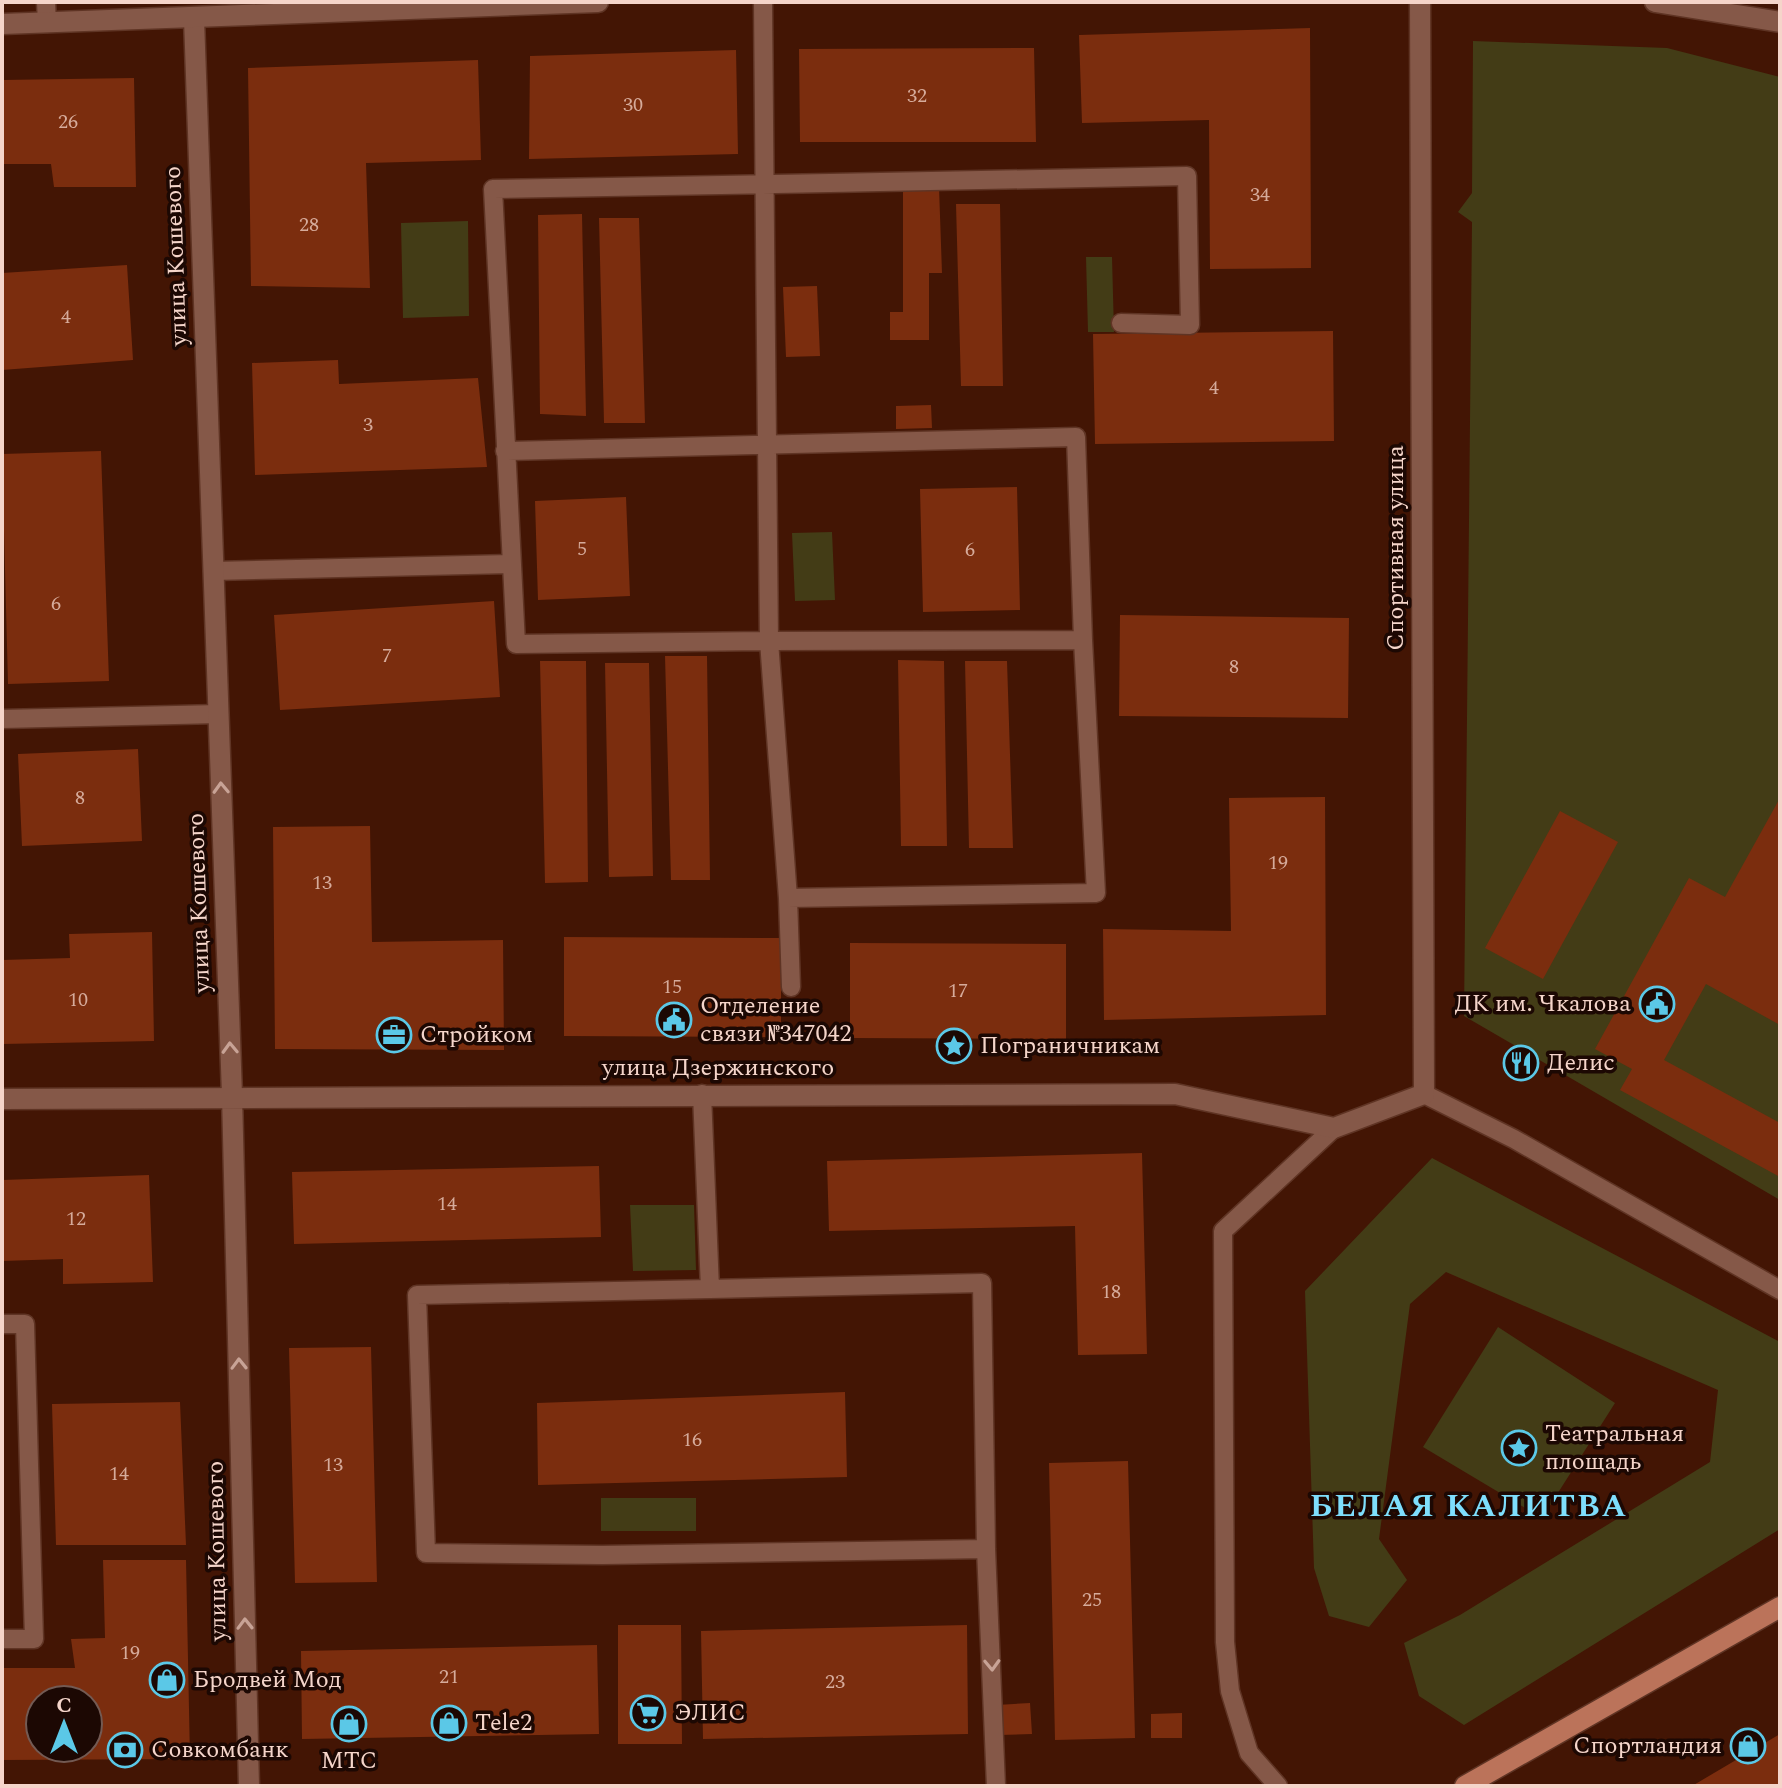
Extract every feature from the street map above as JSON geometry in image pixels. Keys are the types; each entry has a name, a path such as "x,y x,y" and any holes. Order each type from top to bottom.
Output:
{"main road":[{"path":"1465,1786 1780,1607"}],"street":[{"path":"2,24 47,12 194,19 598,2"},
{"name":"Спортивная улица","path":"1420,2 1424,1094"},
{"path":"1655,2 1780,22"},
{"name":"улица Кошевого","path":"194,19 232,1095 249,1786"},
{"name":"улица Дзержинского","path":"2,1099 232,1095 1175,1094 1334,1128"},
{"path":"1334,1128 1424,1094"}],"lane":[{"path":"763,2 769,641 788,898 791,987"},
{"path":"1083,640 516,644 493,189 1187,176 1190,325 1121,323"},
{"path":"505,451 1076,437 1096,893 788,898"},
{"path":"213,571 512,564"},
{"path":"2,719 219,714"},
{"path":"702,1094 710,1289"},
{"path":"1424,1094 1514,1139 1780,1290"},
{"path":"1278,1786 1249,1753 1230,1691 1225,1642 1223,1231 1334,1128"},
{"path":"986,1549 602,1555 426,1553 417,1295 982,1283 986,1549 996,1786"},
{"path":"2,1324 25,1324 34,1639 2,1639"}],"shaded area":[{"path":"1473,41 1667,48 1780,77 1780,1200 1464,1016 1472,222 1458,212 1472,193"},
{"path":"468,221 469,316 403,318 401,223"},
{"path":"1086,257 1112,257 1114,332 1088,332"},
{"path":"832,532 835,600 795,601 792,533"},
{"path":"1432,1158 1780,1342 1780,1529 1464,1725 1419,1696 1404,1643 1460,1615 1710,1462 1718,1390 1446,1272 1410,1304 1379,1539 1407,1580 1369,1627 1329,1616 1314,1568 1305,1291"},
{"path":"630,1205 694,1205 696,1270 633,1271"},
{"path":"1498,1327 1615,1403 1542,1518 1423,1447"},
{"path":"601,1498 696,1498 696,1531 601,1531"}],"building":[{"path":"1310,28 1311,268 1210,269 1209,120 1082,123 1079,35"},
{"path":"1034,48 1036,142 800,142 799,49"},
{"path":"736,50 738,154 529,159 530,56"},
{"path":"478,60 481,160 366,163 370,288 251,286 248,68"},
{"path":"134,78 136,187 54,187 51,164 2,164 2,80"},
{"path":"903,187 939,187 942,273 929,273 929,340 890,340 890,312 903,312"},
{"path":"956,204 1000,204 1003,386 961,386"},
{"path":"582,214 586,416 540,414 538,215"},
{"path":"599,218 639,218 645,423 604,423"},
{"path":"127,265 133,360 2,370 2,273"},
{"path":"817,286 820,356 786,357 783,287"},
{"path":"1333,331 1334,441 1095,444 1093,334"},
{"path":"338,360 339,384 478,378 487,467 255,475 252,363"},
{"path":"931,405 932,428 896,429 896,406"},
{"path":"101,451 109,681 8,684 2,454"},
{"path":"1017,487 1020,610 923,612 920,489"},
{"path":"626,497 630,596 538,600 535,501"},
{"path":"494,601 500,697 280,710 274,615"},
{"path":"1120,615 1349,618 1348,718 1119,716"},
{"path":"665,656 707,656 710,880 671,880"},
{"path":"898,660 944,661 947,846 901,846"},
{"path":"540,661 586,661 588,882 545,883"},
{"path":"965,661 1007,661 1013,848 969,848"},
{"path":"605,663 649,663 653,876 609,877"},
{"path":"138,749 142,841 22,846 18,754"},
{"path":"1325,797 1326,1015 1104,1020 1103,929 1231,931 1229,798"},
{"name":"ДК им. Чкалова","path":"1780,798 1780,1025 1706,984 1664,1060 1780,1123 1780,1177 1620,1090 1632,1069 1595,1049 1689,878 1725,897"},
{"path":"1560,811 1618,842 1543,979 1485,948"},
{"path":"370,826 372,942 503,940 504,1050 275,1049 273,827"},
{"path":"152,932 154,1041 2,1044 2,960 70,958 69,934"},
{"path":"564,937 781,938 781,1037 564,1036"},
{"path":"850,943 1066,944 1066,1039 850,1038"},
{"path":"1142,1153 1147,1354 1078,1355 1075,1226 829,1231 827,1161"},
{"path":"599,1166 601,1237 294,1244 292,1172"},
{"path":"149,1175 153,1282 63,1284 63,1259 2,1261 2,1180"},
{"path":"371,1347 377,1582 295,1583 289,1348"},
{"path":"845,1392 847,1477 538,1485 537,1403"},
{"path":"180,1402 186,1545 56,1545 52,1404"},
{"path":"1128,1461 1135,1738 1055,1740 1049,1463"},
{"path":"103,1560 186,1560 190,1759 104,1759 104,1684 24,1684 24,1760 2,1760 2,1668 75,1668 71,1639 105,1638"},
{"path":"618,1625 681,1625 682,1744 618,1744"},
{"path":"967,1625 968,1734 703,1739 701,1631"},
{"path":"597,1645 599,1734 302,1739 301,1651"},
{"path":"1030,1703 1032,1734 999,1735 997,1705"},
{"path":"1182,1713 1182,1738 1151,1738 1151,1714"},
{"path":"1780,1734 1780,1786 1692,1786"}],"place":[{"name":"ДК им. Чкалова","path":"1657,1004"},
{"name":"Отделение связи №347042","path":"674,1020"},
{"name":"Стройком","path":"394,1035"},
{"name":"Пограничникам","path":"954,1046"},
{"name":"Делис","path":"1521,1063"},
{"name":"Театральная площадь","path":"1519,1448"},
{"name":"Бродвей Мод","path":"167,1680"},
{"name":"ЭЛИС","path":"648,1713"},
{"name":"Tele2","path":"449,1723"},
{"name":"МТС","path":"349,1724"},
{"name":"Спортландия","path":"1748,1746"},
{"name":"Совкомбанк","path":"125,1750"}],"district":[{"name":"БЕЛАЯ КАЛИТВА","path":"1469,1506"}]}
